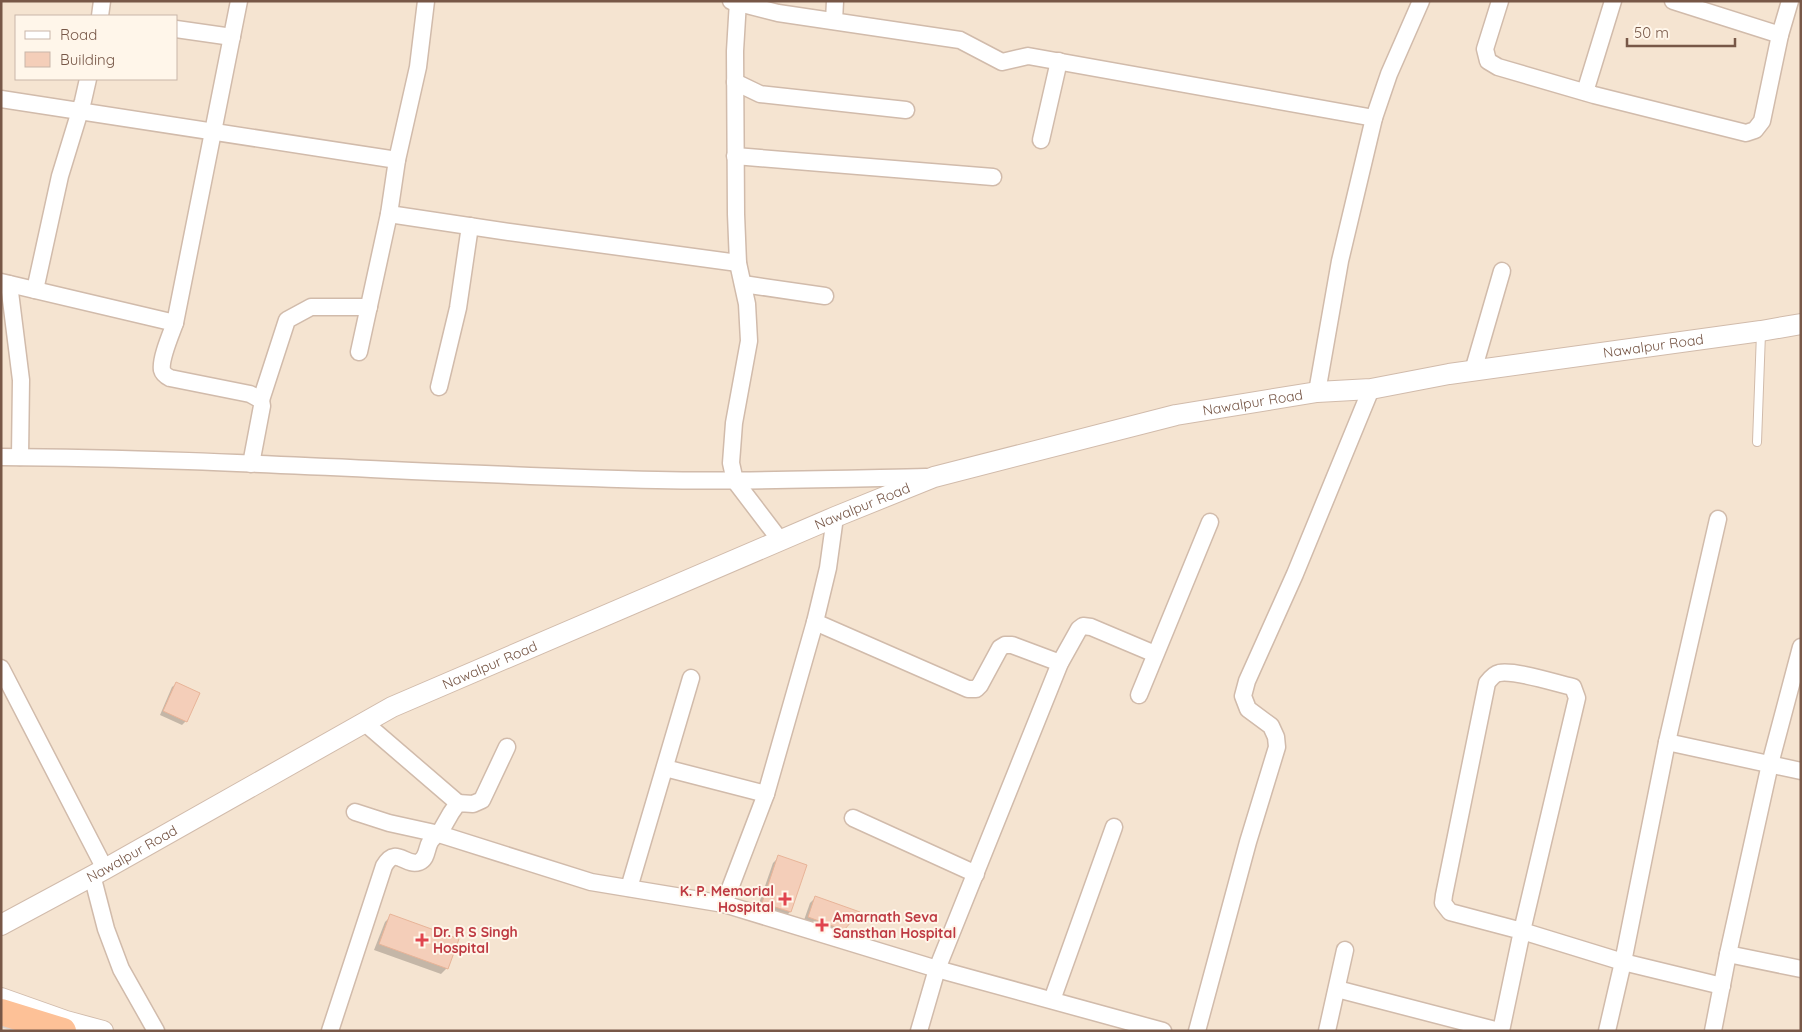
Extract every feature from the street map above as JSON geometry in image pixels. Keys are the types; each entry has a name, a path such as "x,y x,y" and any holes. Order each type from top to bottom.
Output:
{"highway":[{"path":"1,1012 63,1031"}],"street":[{"path":"100,15 102,1"},
{"path":"239,1 175,323 162,369 164,375 170,378 250,394 261,400"},
{"path":"359,352 388,214 397,160 418,67 426,1"},
{"path":"834,21 835,1"},
{"path":"1317,392 1340,261 1374,118 1389,74 1421,1"},
{"path":"1500,1 1485,49 1488,60 1498,67 1586,92 1746,133 1755,130 1762,121 1780,35 1790,1"},
{"path":"1586,92 1613,1"},
{"path":"1673,1 1690,4 1780,35"},
{"path":"780,540 734,481 731,463 731,447 749,341 749,323 738,263 735,156 736,2 778,14 960,40 1002,62 1028,56 1374,118"},
{"path":"178,29 232,37"},
{"path":"1041,140 1059,62"},
{"path":"36,290 58,184 88,80"},
{"path":"735,82 760,94 906,110"},
{"path":"1,99 397,160"},
{"path":"735,156 994,177"},
{"path":"388,214 738,263"},
{"path":"439,386 458,308 470,226"},
{"path":"1472,371 1502,271"},
{"path":"20,457 21,380 5,283 175,323"},
{"path":"743,284 825,296"},
{"path":"252,464 262,406 261,400 287,320 311,307 369,307"},
{"name":"Nawalpur Road","path":"1,925 392,707 780,540 934,477 1176,415 1317,392 1371,389 1472,371 1801,324"},
{"path":"1197,1031 1248,842 1277,747 1276,737 1271,726 1248,709 1244,696 1247,681 1295,574 1371,389"},
{"path":"1,457 252,464 656,480 734,481 934,477"},
{"path":"724,904 766,794 815,622 828,568 835,517"},
{"path":"1607,1031 1623,962 1667,742 1718,519"},
{"path":"1139,695 1210,522"},
{"path":"815,622 968,688 976,689 980,685 1000,648 1006,645 1012,645 1060,663"},
{"path":"919,1031 937,969 1060,663 1079,629 1084,626 1091,627 1155,654"},
{"path":"1713,1031 1770,764 1801,647"},
{"path":"1,668 99,872 106,929 121,969 156,1031"},
{"path":"1337,989 1500,1031 1522,931 1577,698 1573,687 1516,674 1499,673 1490,678 1487,683 1443,903 1450,912 1522,931 1623,962 1722,986"},
{"path":"629,888 692,678"},
{"path":"366,723 458,803 473,804 482,800 507,747"},
{"path":"1667,742 1801,771"},
{"path":"665,768 766,794"},
{"path":"330,1031 384,866 388,859 396,856 415,862 421,861 426,856 429,842 439,834 458,803"},
{"path":"355,812 389,823 439,834 591,882 724,904 937,969 1163,1031"},
{"path":"853,818 976,874"},
{"path":"1052,1000 1114,826"},
{"path":"1327,1031 1345,950"},
{"path":"1728,954 1801,969"},
{"path":"1,998 66,1021 102,1031"}],"lane":[{"path":"1757,442 1761,331"}],"shaded area":[{"path":"1,1 1801,1 1801,1031 1,1031"}],"building":[{"path":"176,682 200,693 187,722 163,711"},
{"path":"778,855 807,865 791,912 762,903"},
{"path":"815,896 860,912 844,930 808,917"},
{"path":"390,914 459,939 448,969 379,944"}],"place":[{"name":"K. P. Memorial Hospital","path":"785,899"},
{"name":"Amarnath Seva Sansthan Hospital","path":"822,925"},
{"name":"Dr. R S Singh Hospital","path":"422,940"}]}
